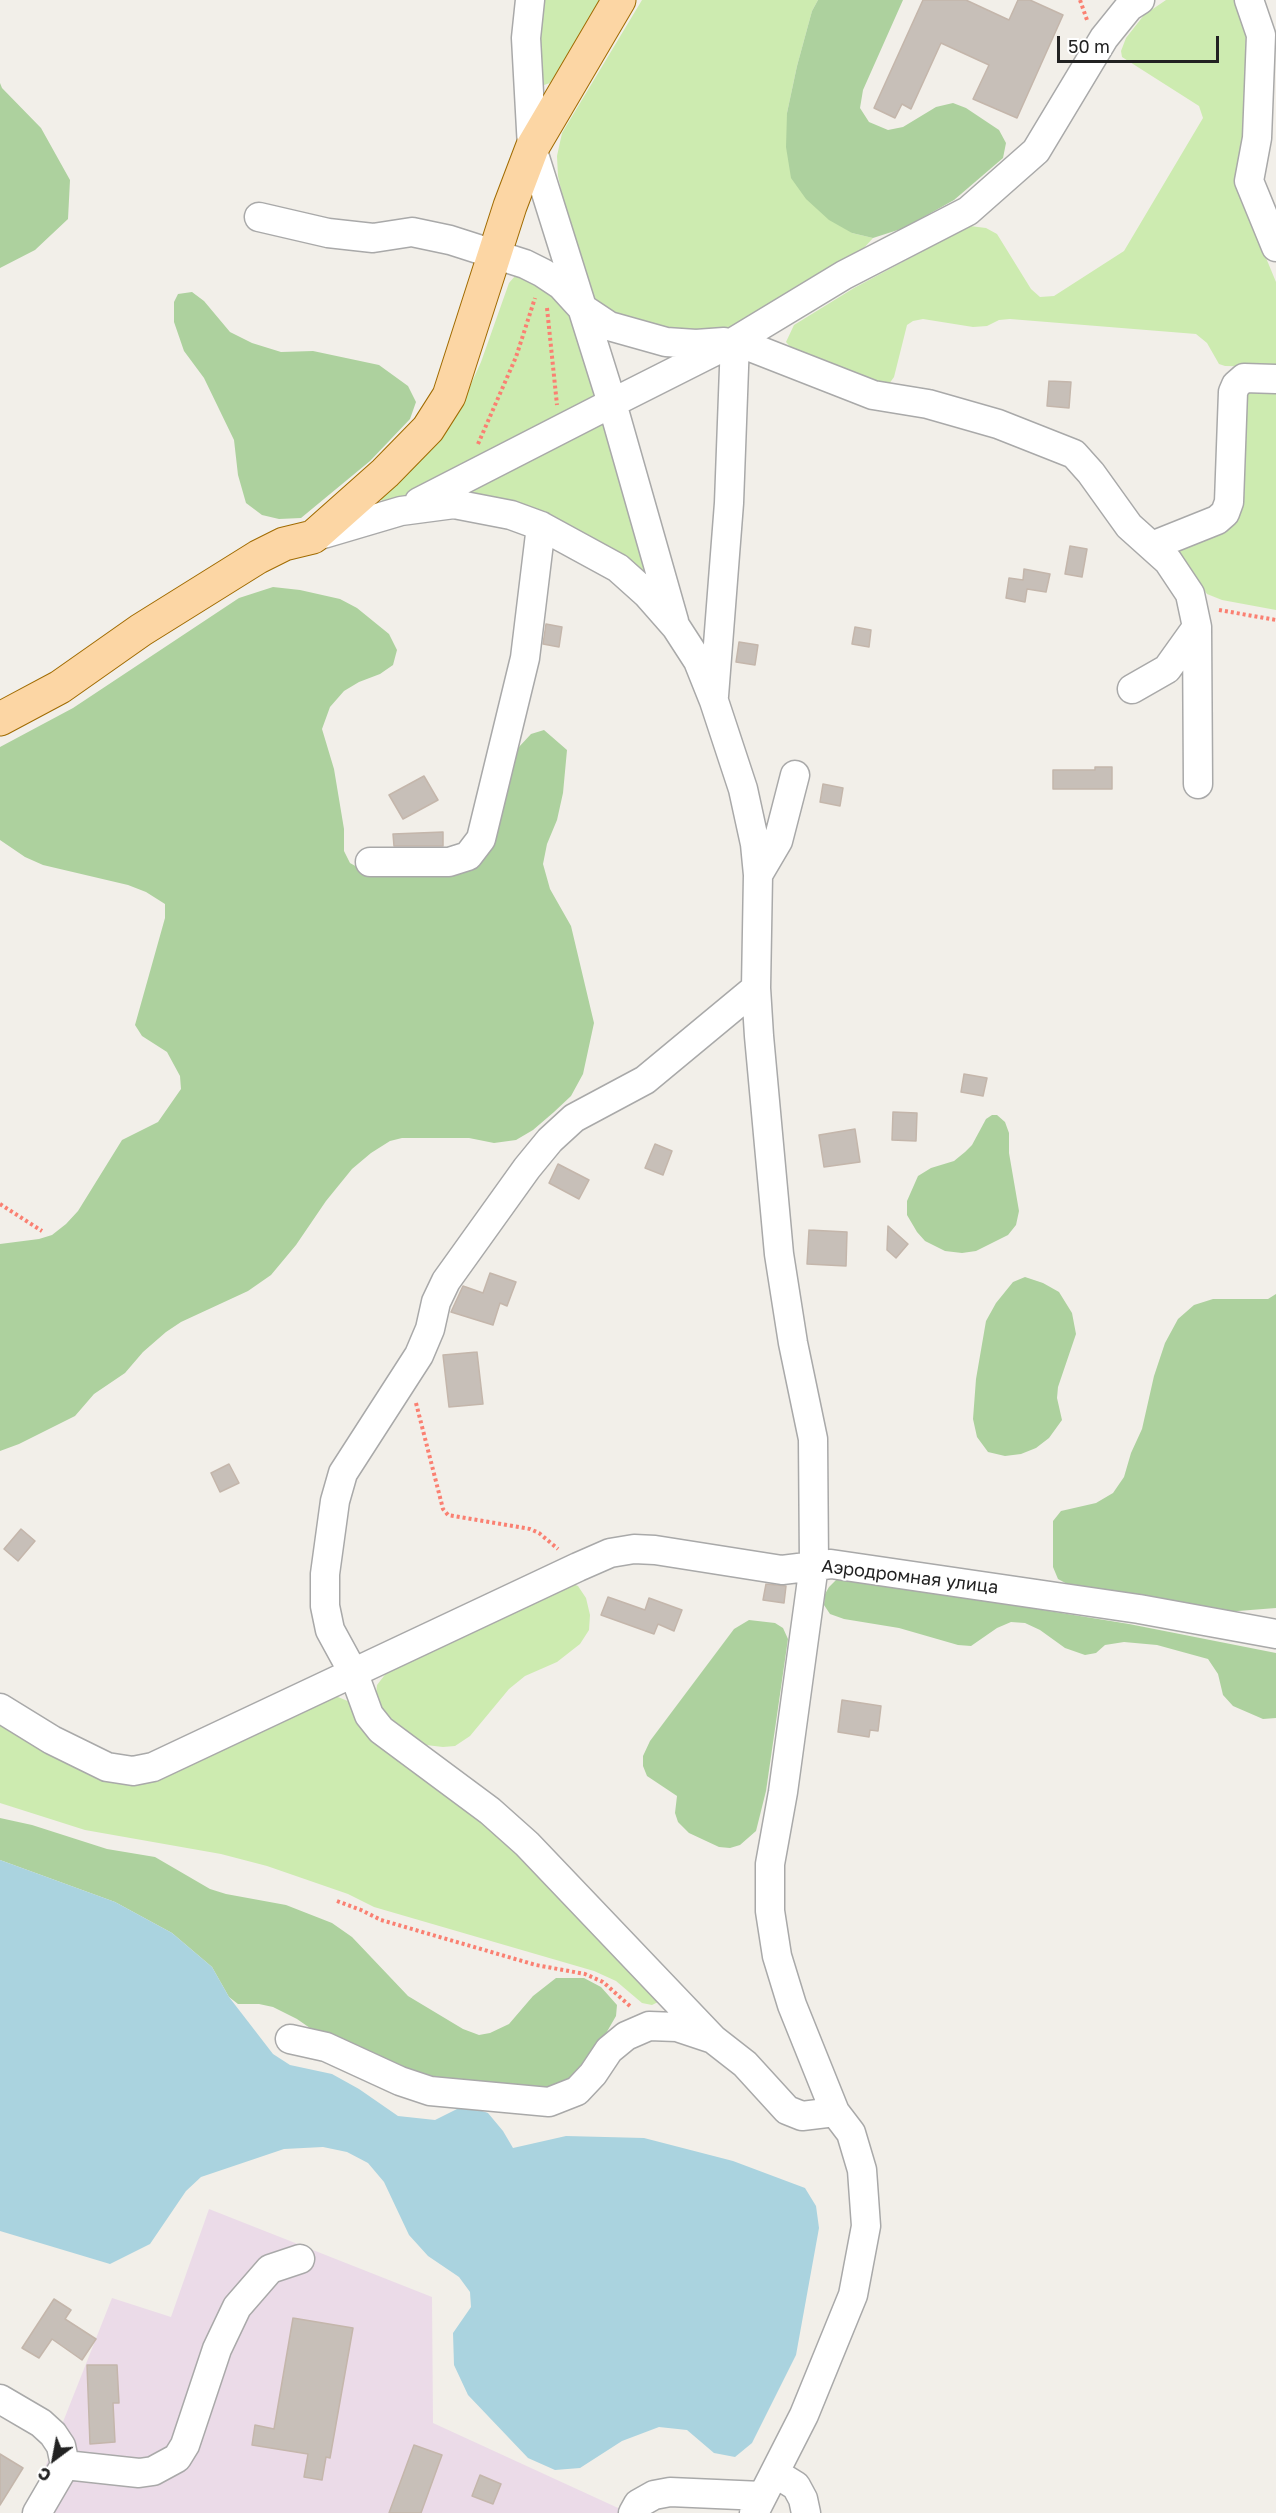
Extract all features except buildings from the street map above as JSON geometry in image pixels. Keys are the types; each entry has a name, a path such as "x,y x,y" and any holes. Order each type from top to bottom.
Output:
{"main road":[{"path":"0,719 60,687 141,630 258,557 284,543 313,537 385,473 434,421 449,396 532,148 619,0"}],"street":[{"path":"530,0 526,38 532,148 612,403 676,627"},
{"path":"401,511 735,341 844,275 968,211 1036,151 1104,38 1129,7 1140,0"},
{"path":"1249,0 1261,35 1257,138 1250,181 1276,247"},
{"path":"260,217 328,233 373,238 412,232 450,240 525,264 543,273 561,285 582,308 609,326 666,342 696,344 735,341 873,395 928,404 998,424 1074,454 1091,473 1129,526 1168,561 1190,594 1196,618 1198,784"},
{"path":"714,701 729,503 735,341"},
{"path":"1152,546 1217,520 1225,513 1229,502 1233,392 1236,384 1244,378 1276,379"},
{"path":"313,537 401,511 454,504 511,515 541,526 618,568 647,594 676,627 698,661 744,789 755,844 758,875 756,988 779,1254 793,1343 813,1439 814,1564 783,1792 770,1864 770,1911 777,1956 792,2005 835,2112 851,2133 862,2170 866,2226 853,2295 820,2377 764,2494"},
{"path":"370,862 449,862 468,856 481,839 525,658 541,526"},
{"path":"1132,689 1167,669 1196,618"},
{"path":"758,875 778,841 795,775"},
{"path":"756,988 645,1080 574,1118 549,1140 446,1281 436,1302 430,1329 404,1382 343,1473 335,1501 324,1574 325,1606 330,1630 354,1674 369,1715 381,1730 490,1811 527,1844 713,2039 745,2064 787,2110 802,2116 835,2112"},
{"name":"Аэродромная улица","path":"0,1708 52,1740 107,1767 133,1771 153,1767 578,1567 610,1553 634,1549 655,1550 782,1570 814,1564 831,1564 1127,1607 1276,1634"},
{"path":"290,2039 326,2047 400,2081 430,2091 549,2102 577,2091 593,2074 609,2050 626,2036 647,2026 677,2027 713,2039"},
{"path":"64,2465 140,2473 160,2469 177,2458 185,2445 217,2349 237,2307 270,2269 300,2259"},
{"path":"0,2399 41,2423 53,2434 61,2446 64,2465 37,2513"},
{"path":"633,2513 638,2504 654,2495 670,2492 764,2494 796,2486 803,2499 806,2513"}],"path":[{"path":"543,273 560,430"},
{"path":"475,449 516,357 543,273"},
{"path":"1196,618 1223,610 1276,620"},
{"path":"0,1213 2,1205 42,1231"},
{"path":"404,1382 416,1403 443,1509 448,1515 530,1529 539,1533 578,1567"},
{"path":"337,1900 381,1920 536,1965 585,1974 616,1991 647,2026"}],"shaded area":[{"path":"209,2209 432,2297 433,2423 629,2513 27,2513 112,2298 171,2317"}],"green space":[{"path":"542,0 603,0 550,83 541,86 538,35"},
{"path":"642,0 818,0 812,11 787,113 852,233 873,238 863,249 834,264 739,325 729,329 695,333 667,329 614,315 593,300 565,207 558,176 557,156 562,133"},
{"path":"818,0 903,0 863,90 860,108 869,122 888,130 903,127 936,107 953,103 966,108 999,130 1006,143 1003,158 954,200 904,228 873,238 852,233 829,220 806,199 791,178 786,147 787,113 812,11"},
{"path":"1166,0 1234,0 1246,32 1243,134 1235,183 1276,282 1276,367 1219,364 1207,343 1196,334 1010,319 999,320 987,326 973,327 923,319 913,321 907,325 894,377 889,384 879,386 794,351 786,342 794,325 854,288 970,226 986,228 997,234 1031,289 1040,297 1054,296 1124,251 1203,118 1199,106 1122,57 1121,51 1126,38 1144,15"},
{"path":"0,83 2,88 41,128 70,180 68,219 35,250 0,268"},
{"path":"522,274 543,281 572,316 595,393 593,399 413,494 383,502 379,497 462,404 481,362 509,283 515,276"},
{"path":"192,292 204,301 230,332 252,343 281,352 313,351 379,365 408,386 416,402 410,419 370,461 301,518 279,519 262,515 246,503 238,475 234,440 204,378 184,351 174,322 174,302 178,294"},
{"path":"1276,388 1276,610 1222,600 1207,594 1179,552 1181,545 1223,525 1245,398 1250,392"},
{"path":"601,422 604,424 646,568 643,572 473,493 471,489"},
{"path":"273,587 300,590 340,599 357,608 389,634 397,650 393,665 380,674 344,691 330,707 322,729 334,769 344,829 344,851 350,863 366,872 444,874 509,768 518,748 531,734 544,730 567,750 563,793 543,864 550,889 571,926 594,1023 583,1074 571,1096 533,1130 516,1140 494,1143 469,1138 402,1138 390,1141 371,1153 352,1169 271,1275 248,1291 181,1322 166,1332 143,1352 125,1373 94,1394 75,1416 0,1451 0,1244 39,1239 52,1235 66,1224 78,1211 122,1140 158,1122 181,1089 180,1076 167,1052 142,1036 135,1025 165,918 165,904 146,892 128,885 43,865 25,857 0,840 0,747 73,708 239,598"},
{"path":"997,1115 1005,1122 1009,1133 1009,1153 1019,1211 1016,1225 1008,1235 976,1251 962,1253 945,1251 925,1241 917,1232 907,1215 907,1201 918,1176 931,1168 954,1161 965,1152 972,1145 986,1119"},
{"path":"1025,1277 1059,1292 1072,1313 1076,1334 1058,1387 1057,1398 1062,1420 1049,1438 1036,1448 1021,1454 1005,1456 988,1452 977,1437 973,1419 976,1379 986,1321 996,1303 1013,1282"},
{"path":"1276,1294 1276,1608 1225,1612 1071,1586 1058,1579 1053,1567 1053,1521 1061,1511 1096,1503 1113,1493 1124,1477 1131,1453 1142,1429 1154,1376 1165,1343 1178,1319 1194,1305 1213,1299 1268,1299"},
{"path":"846,1578 1129,1624 1276,1653 1276,1718 1263,1719 1233,1706 1223,1695 1218,1674 1208,1659 1157,1645 1124,1642 1105,1645 1096,1653 1085,1655 1065,1648 1040,1630 1025,1623 1011,1622 997,1628 971,1646 958,1645 899,1628 844,1619 830,1614 824,1605 825,1594 829,1587 836,1580"},
{"path":"571,1583 578,1586 586,1598 590,1615 589,1630 580,1644 557,1662 525,1676 509,1689 470,1736 455,1746 426,1745 389,1720 381,1710 376,1694 377,1685 387,1672"},
{"path":"749,1620 775,1623 783,1628 788,1639 766,1791 756,1831 740,1845 730,1848 719,1847 689,1833 678,1822 675,1813 677,1796 647,1776 643,1766 643,1756 650,1741 734,1629"},
{"path":"329,1697 338,1697 350,1702 485,1818 660,1996 658,2002 652,2005 642,2003 616,1981 594,1971 374,1907 348,1894 267,1866 221,1854 85,1830 0,1803 0,1718 109,1779"},
{"path":"0,1818 32,1825 107,1849 155,1857 210,1889 286,1905 332,1923 352,1937 408,1996 463,2029 479,2035 490,2033 509,2024 533,1996 556,1978 584,1978 601,1987 617,2005 616,2016 586,2068 547,2093 431,2082 320,2035 297,2019 273,2007 238,2004 229,1997 212,1967 172,1933 115,1902 0,1860"}],"water":[{"path":"0,1860 115,1902 172,1933 212,1967 229,1997 273,2054 290,2065 332,2074 359,2089 398,2116 435,2120 465,2105 488,2113 513,2148 566,2136 644,2138 733,2161 805,2188 816,2206 819,2228 796,2355 752,2443 735,2457 714,2453 687,2430 659,2427 622,2441 580,2468 555,2470 528,2458 468,2395 454,2365 453,2333 471,2307 470,2292 459,2277 428,2256 409,2235 384,2182 368,2163 347,2152 323,2147 284,2149 201,2177 186,2191 150,2244 110,2264 0,2231"}]}
